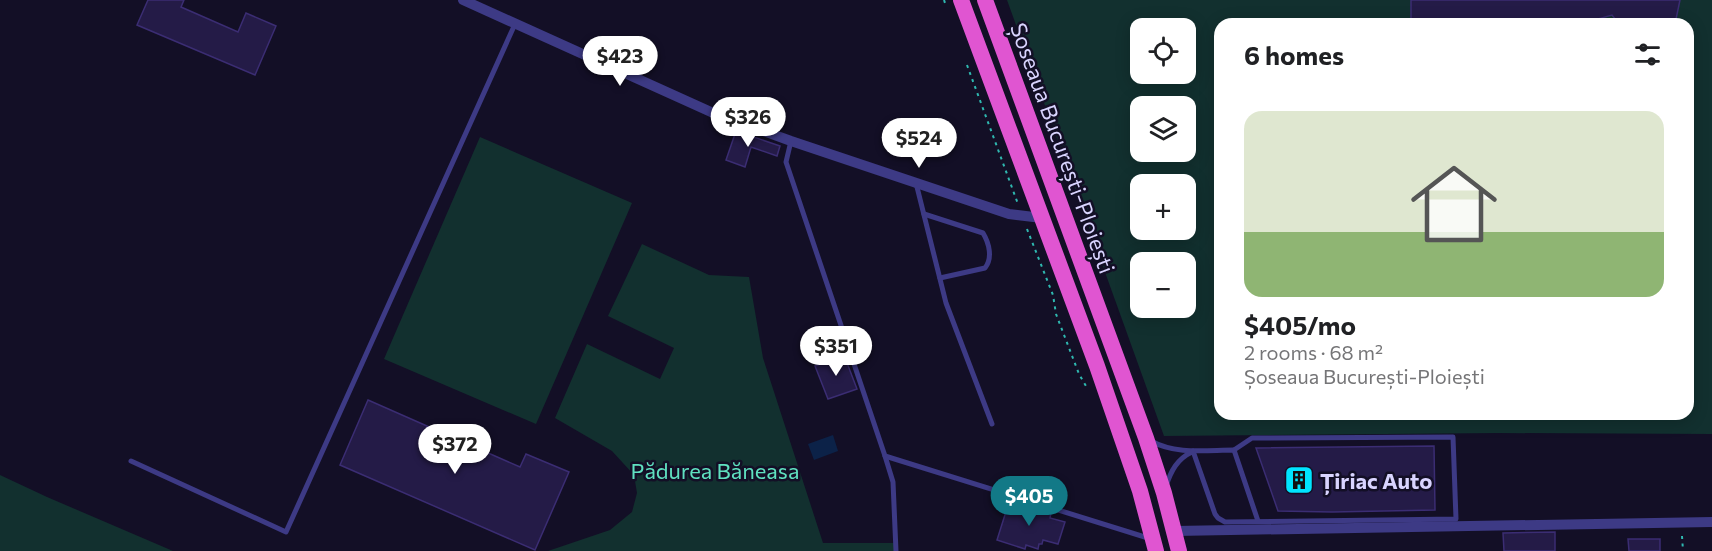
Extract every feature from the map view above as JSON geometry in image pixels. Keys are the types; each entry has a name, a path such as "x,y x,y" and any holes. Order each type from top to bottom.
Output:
{"highway":[{"name":"Șoseaua București-Ploiești","path":"962,0 1109,400 1140,490 1154,546"},
{"name":"Șoseaua București-Ploiești","path":"985,0 1146,438 1164,493 1179,551"}],"street":[{"path":"463,0 711,112 1009,214 1042,218"},
{"path":"1174,531 1712,522"}],"lane":[{"path":"131,461 286,532 516,24"},
{"path":"791,141 786,162 892,482 896,551"},
{"path":"916,183 946,303 992,424"},
{"path":"924,214 983,233 988,241 989,261 985,268 940,278"},
{"path":"1146,438 1162,446 1193,451 1234,450 1252,438 1453,437 1456,519 1225,522 1215,514 1193,451"},
{"path":"1234,450 1258,521"},
{"path":"1164,493 1175,466 1184,455 1193,451"},
{"path":"885,456 1154,546"}],"path":[{"path":"944,0 948,11"},
{"path":"967,65 1053,295 1056,314 1089,394"},
{"path":"1681,523 1683,551"}],"green space":[{"path":"1007,0 1712,0 1712,434 1164,436"},
{"path":"480,137 632,203 536,424 384,359"},
{"name":"Pădurea Băneasa","path":"642,244 709,275 749,277 763,358 823,543 896,543 896,551 548,551 610,530 632,512 637,493 634,475 612,451 555,418 587,344 660,379 674,348 608,316"},
{"path":"0,475 47,497 173,551 0,551"}],"water":[{"path":"833,435 838,451 814,460 808,444"}],"building":[{"path":"148,0 184,0 181,7 238,32 246,13 276,26 255,75 137,25"},
{"path":"1411,0 1680,0 1676,18 1614,18 1612,15 1601,18 1411,18"},
{"path":"736,131 780,146 777,156 751,147 745,167 726,160"},
{"path":"844,355 857,389 828,399 815,366"},
{"path":"368,400 520,467 526,454 569,472 535,550 340,465"},
{"path":"1434,446 1435,510 1332,512 1278,511 1256,448"},
{"path":"1009,502 1051,513 1050,518 1065,522 1058,544 1043,540 1038,549 1026,545 1025,549 997,540"},
{"path":"1555,532 1555,551 1504,551 1503,533"},
{"path":"1628,539 1660,539 1660,551 1629,551"}],"place":[{"name":"Țiriac Auto","path":"1299,480"}]}
